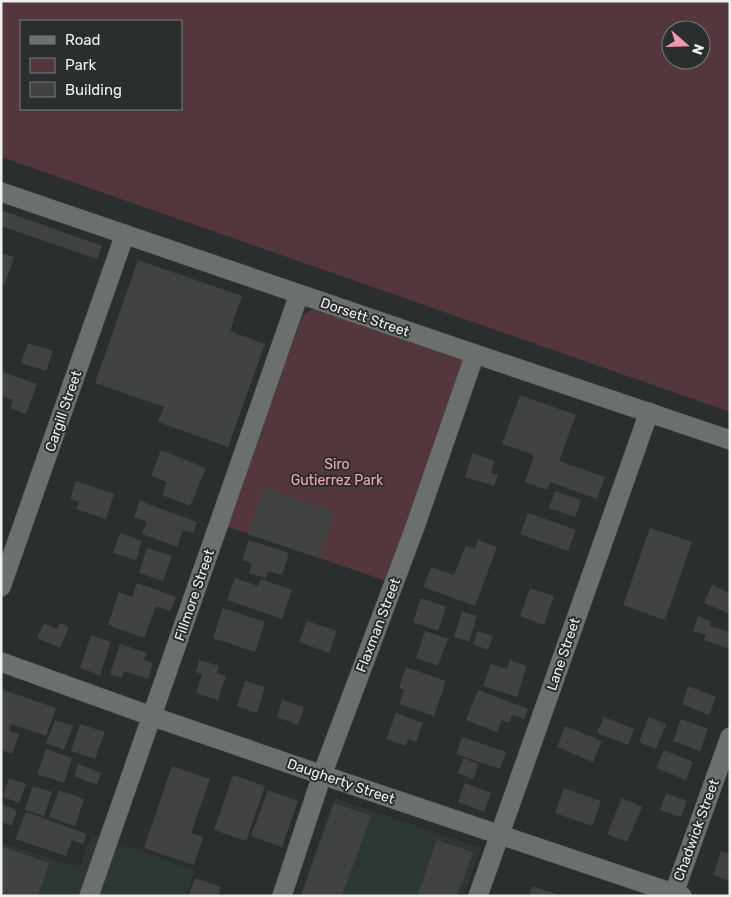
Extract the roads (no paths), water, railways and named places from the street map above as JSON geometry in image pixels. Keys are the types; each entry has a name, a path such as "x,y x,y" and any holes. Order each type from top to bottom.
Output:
{"street":[{"name":"Dorsett Street","path":"1,192 730,440"},
{"name":"Cargill Street","path":"1,587 125,234"},
{"name":"Fillmore Street","path":"90,896 299,294"},
{"name":"Flaxman Street","path":"282,896 322,775 416,527 476,354"},
{"name":"Lane Street","path":"478,896 648,412"},
{"name":"Daugherty Street","path":"1,662 151,716 676,895"},
{"name":"Chadwick Street","path":"676,895 730,737"}],"park label":[{"name":"Siro Gutierrez Park","path":"337,472"}]}
